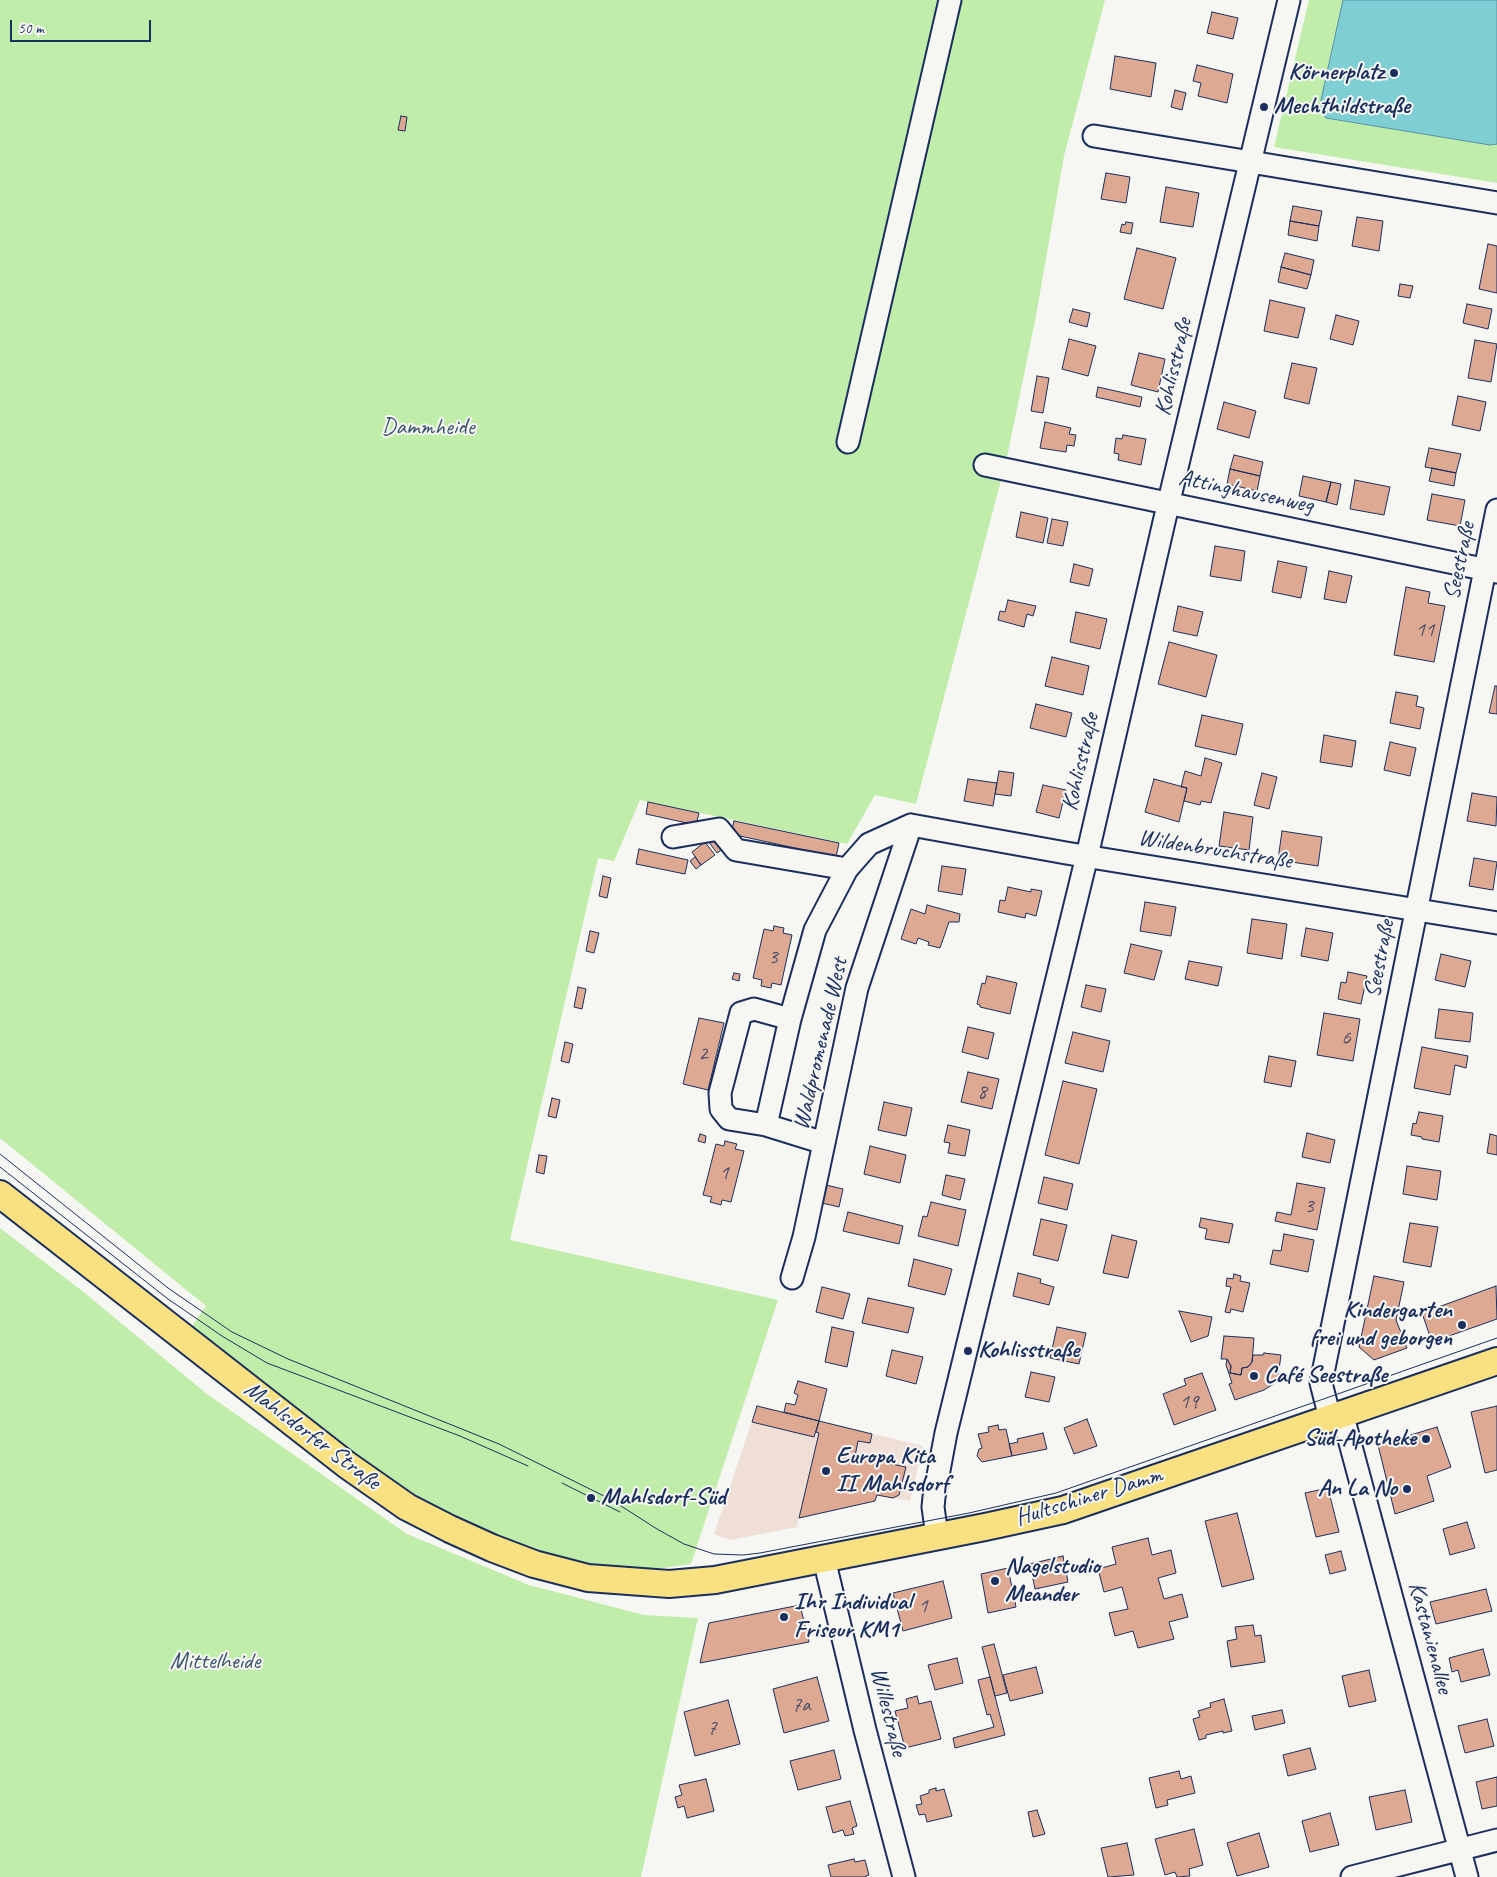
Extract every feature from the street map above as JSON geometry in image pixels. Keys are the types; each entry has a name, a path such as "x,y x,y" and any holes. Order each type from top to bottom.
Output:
{"main road":[{"name":"Mahlsdorfer Straße","path":"0,1194 347,1465 408,1507 475,1541 534,1564 588,1578 669,1584"},
{"name":"Hultschiner Damm","path":"669,1584 715,1580 1063,1510 1497,1361"}],"street":[{"path":"848,442 950,0"},
{"name":"Kohlisstraße","path":"937,1536 934,1497 946,1433 1087,856 1168,503 1289,0"},
{"path":"1094,136 1497,203"},
{"name":"Attinghausenweg","path":"985,465 1491,570"},
{"name":"Seestraße","path":"1336,1416 1321,1383 1416,910 1491,570 1497,510"},
{"path":"766,1126 790,1019 815,930 847,869 869,844 918,827"},
{"name":"Wildenbruchstraße","path":"918,827 1497,923"},
{"name":"Waldpromenade West","path":"792,1278 804,1237 857,988 918,827"},
{"path":"673,837 719,829 736,850 847,869"},
{"path":"790,1019 754,1009 741,1013 720,1093 721,1109 729,1119 766,1126 824,1143"},
{"name":"Kastanienallee","path":"1336,1416 1460,1850 1466,1877"},
{"name":"Willestraße","path":"824,1559 865,1730 904,1877"},
{"path":"1352,1877 1497,1840"}],"shaded area":[{"name":"Europa Kita II Mahlsdorf","path":"757,1406 923,1446 910,1501 877,1495 875,1501 799,1518 797,1527 731,1540 714,1534"}],"green space":[{"name":"Dammheide","path":"0,0 1105,0 1064,156 1035,321 1007,457 916,804 875,795 847,844 640,800 614,861 598,858 510,1240 778,1300 691,1564 636,1572 535,1554 432,1511 379,1478 192,1326 206,1306 0,1138"},
{"path":"1309,0 1343,0 1319,109 1326,118 1490,145 1497,144 1497,183 1274,147"},
{"name":"Mittelheide","path":"0,1228 81,1290 207,1394 407,1534 529,1585 644,1615 698,1618 641,1877 0,1877"}],"water":[{"name":"Körnerplatz","path":"1343,0 1497,0 1497,144 1490,145 1326,118 1319,109"}],"building":[{"path":"1212,12 1238,18 1233,39 1207,33"},
{"path":"1115,56 1156,63 1151,97 1110,89"},
{"path":"1197,65 1233,74 1227,103 1198,96 1201,83 1193,81"},
{"path":"1175,90 1186,93 1182,110 1171,107"},
{"path":"401,116 407,117 405,131 398,130"},
{"path":"1106,173 1130,177 1126,203 1101,199"},
{"path":"1166,187 1199,193 1193,227 1160,222"},
{"path":"1293,206 1322,211 1319,226 1290,221"},
{"path":"1357,217 1383,221 1379,251 1352,246"},
{"path":"1290,221 1319,226 1317,241 1288,235"},
{"path":"1126,222 1133,223 1131,234 1120,232 1122,224 1125,225"},
{"path":"1488,244 1497,246 1497,293 1479,289"},
{"path":"1137,248 1176,258 1163,309 1124,299"},
{"path":"1285,253 1314,260 1311,275 1281,267"},
{"path":"1281,267 1311,275 1307,289 1278,282"},
{"path":"1400,284 1413,286 1410,298 1398,296"},
{"path":"1270,300 1305,308 1298,338 1264,331"},
{"path":"1467,304 1492,309 1488,329 1463,323"},
{"path":"1073,309 1090,313 1087,327 1069,322"},
{"path":"1336,315 1359,321 1353,345 1330,339"},
{"path":"1069,339 1096,346 1088,376 1062,369"},
{"path":"1475,340 1497,344 1491,382 1468,378"},
{"path":"1139,353 1165,359 1158,392 1131,385"},
{"path":"1292,363 1317,368 1309,404 1284,398"},
{"path":"1037,376 1049,378 1043,413 1031,411"},
{"path":"1098,387 1142,397 1140,407 1096,397"},
{"path":"1458,396 1486,402 1480,431 1452,425"},
{"path":"1224,402 1256,411 1249,438 1217,429"},
{"path":"1045,422 1071,428 1069,434 1076,435 1074,446 1067,445 1066,452 1040,448"},
{"path":"1123,435 1146,439 1141,465 1118,460 1119,454 1114,453 1116,438 1122,439"},
{"path":"1429,448 1461,454 1456,473 1425,467"},
{"path":"1234,455 1263,462 1260,476 1230,469"},
{"path":"1432,468 1456,473 1454,486 1429,481"},
{"path":"1230,469 1260,476 1257,491 1227,484"},
{"path":"1303,476 1331,482 1326,502 1299,496"},
{"path":"1355,480 1390,487 1384,515 1350,509"},
{"path":"1331,482 1341,484 1337,505 1326,502"},
{"path":"1432,494 1465,500 1460,526 1427,520"},
{"path":"1021,512 1048,518 1043,543 1016,537"},
{"path":"1052,519 1068,522 1063,546 1047,543"},
{"path":"1215,546 1245,551 1241,581 1210,576"},
{"path":"1278,561 1307,567 1301,598 1272,592"},
{"path":"1074,564 1093,569 1089,586 1070,582"},
{"path":"1329,571 1352,576 1346,603 1324,599"},
{"path":"1406,587 1430,592 1428,603 1445,606 1434,662 1394,655"},
{"path":"1008,600 1036,606 1033,616 1027,614 1024,627 998,620 1000,611 1005,612"},
{"path":"1178,606 1203,612 1197,636 1173,631"},
{"path":"1076,612 1107,619 1100,649 1070,642"},
{"path":"1169,642 1217,655 1206,697 1158,684"},
{"path":"1052,657 1089,666 1083,695 1045,686"},
{"path":"1495,686 1497,686 1497,714 1489,713"},
{"path":"1396,692 1418,696 1416,706 1424,708 1420,729 1390,723"},
{"path":"1036,704 1072,713 1066,737 1030,728"},
{"path":"1202,715 1243,724 1236,755 1195,746"},
{"path":"1324,735 1356,741 1352,767 1320,762"},
{"path":"1390,742 1416,748 1410,776 1384,770"},
{"path":"1205,758 1222,763 1211,803 1201,801 1200,805 1184,801 1187,788 1181,787 1185,771 1201,776"},
{"path":"999,771 1014,773 1011,796 995,794"},
{"path":"1262,773 1277,777 1269,809 1254,805"},
{"path":"968,779 997,783 993,806 964,801"},
{"path":"1154,779 1187,788 1179,822 1145,812"},
{"path":"1043,785 1066,790 1059,818 1036,812"},
{"path":"1472,793 1497,797 1496,826 1467,821"},
{"path":"648,802 699,813 696,825 646,814"},
{"path":"1224,812 1253,817 1249,850 1219,846"},
{"path":"734,821 839,843 836,857 731,834"},
{"path":"1282,831 1322,837 1318,866 1278,860"},
{"path":"714,836 724,848 717,853 708,841"},
{"path":"705,842 715,855 701,865 692,852"},
{"path":"639,849 688,860 685,874 636,864"},
{"path":"695,857 701,865 696,869 690,861"},
{"path":"1474,858 1497,862 1493,890 1469,886"},
{"path":"942,866 966,869 962,895 938,891"},
{"path":"603,876 611,878 607,898 599,896"},
{"path":"1008,887 1031,892 1031,889 1042,891 1036,916 1026,913 1025,918 998,912 1000,900 1005,901"},
{"path":"1145,902 1176,907 1171,936 1140,931"},
{"path":"927,905 960,914 959,922 949,922 940,948 928,945 929,942 918,938 916,944 901,939 911,909 925,914"},
{"path":"1252,919 1287,924 1282,959 1247,953"},
{"path":"774,926 784,928 783,933 792,935 781,985 772,983 771,988 761,986 762,980 753,978 764,929 773,931"},
{"path":"1306,928 1333,933 1328,961 1301,956"},
{"path":"590,931 599,933 594,953 586,951"},
{"path":"1131,944 1162,951 1154,980 1124,973"},
{"path":"1441,954 1471,961 1465,987 1435,980"},
{"path":"1189,961 1222,967 1218,986 1185,979"},
{"path":"1348,972 1367,976 1361,1004 1338,999 1341,982 1346,983"},
{"path":"734,973 740,974 739,981 732,979"},
{"path":"987,976 1017,983 1010,1014 980,1007 977,1004 982,983 985,984"},
{"path":"1086,985 1106,989 1101,1012 1081,1007"},
{"path":"578,987 586,989 582,1009 574,1007"},
{"path":"1439,1009 1473,1013 1470,1042 1435,1038"},
{"path":"1324,1013 1360,1019 1353,1061 1317,1055"},
{"path":"699,1018 724,1023 708,1090 683,1084"},
{"path":"968,1027 994,1033 988,1059 962,1052"},
{"path":"1073,1032 1110,1041 1103,1072 1065,1063"},
{"path":"565,1042 573,1044 569,1063 561,1061"},
{"path":"1422,1047 1468,1056 1466,1068 1455,1065 1450,1095 1414,1088"},
{"path":"1269,1056 1296,1061 1291,1087 1264,1082"},
{"path":"968,1072 999,1079 992,1109 961,1102"},
{"path":"1063,1081 1097,1089 1079,1164 1045,1155"},
{"path":"552,1098 560,1100 556,1118 548,1116"},
{"path":"884,1102 912,1108 906,1136 878,1130"},
{"path":"1419,1112 1443,1116 1439,1142 1411,1135 1413,1123 1416,1124"},
{"path":"948,1125 970,1130 965,1156 948,1153 950,1143 944,1142"},
{"path":"1307,1133 1335,1140 1330,1163 1302,1157"},
{"path":"700,1134 706,1136 705,1143 698,1141"},
{"path":"1490,1134 1497,1136 1497,1155 1487,1153"},
{"path":"725,1141 737,1144 735,1149 744,1151 731,1202 722,1200 721,1205 710,1202 712,1197 703,1195 716,1144 724,1146"},
{"path":"870,1146 906,1155 900,1183 864,1174"},
{"path":"539,1155 547,1156 544,1174 536,1172"},
{"path":"1407,1166 1441,1171 1437,1200 1403,1194"},
{"path":"946,1175 965,1179 960,1200 942,1195"},
{"path":"1044,1177 1073,1184 1067,1210 1038,1203"},
{"path":"1297,1183 1325,1188 1317,1230 1275,1221 1277,1212 1291,1215"},
{"path":"826,1185 843,1189 839,1207 822,1203"},
{"path":"931,1202 966,1210 958,1246 918,1236 923,1216 927,1217"},
{"path":"848,1212 903,1226 899,1244 843,1231"},
{"path":"1201,1218 1233,1224 1229,1243 1205,1239 1207,1229 1199,1227"},
{"path":"1041,1219 1067,1225 1058,1261 1033,1255"},
{"path":"1410,1223 1438,1227 1431,1267 1403,1262"},
{"path":"1284,1234 1314,1240 1308,1272 1270,1264 1273,1250 1281,1251"},
{"path":"1112,1235 1137,1241 1128,1278 1103,1273"},
{"path":"914,1259 952,1269 945,1295 908,1286"},
{"path":"1018,1273 1041,1279 1040,1283 1054,1287 1049,1305 1013,1296"},
{"path":"1234,1274 1241,1276 1240,1281 1250,1283 1243,1312 1231,1309 1230,1313 1225,1312 1231,1287 1226,1286 1227,1278 1233,1279"},
{"path":"1374,1276 1404,1282 1396,1320 1407,1348 1374,1360 1359,1347"},
{"path":"1496,1286 1497,1319 1432,1342 1422,1313"},
{"path":"822,1287 850,1294 843,1319 816,1312"},
{"path":"868,1298 914,1308 908,1333 862,1323"},
{"path":"1179,1311 1212,1317 1208,1336 1191,1342"},
{"path":"832,1327 854,1332 847,1367 825,1362"},
{"path":"1057,1327 1086,1333 1079,1364 1050,1358"},
{"path":"1224,1336 1254,1338 1252,1362 1248,1367 1242,1368 1241,1375 1230,1373 1231,1366 1227,1359 1221,1359"},
{"path":"892,1350 923,1357 916,1384 886,1376"},
{"name":"Café Seestraße","path":"1264,1353 1281,1355 1278,1377 1275,1383 1264,1390 1235,1400 1229,1384 1232,1383 1226,1365 1227,1359 1231,1366 1230,1373 1241,1375 1242,1368 1248,1367 1252,1362 1253,1355 1263,1355"},
{"path":"1031,1372 1055,1377 1049,1402 1025,1397"},
{"path":"1202,1373 1216,1410 1174,1425 1163,1394 1186,1385 1184,1379"},
{"path":"798,1381 827,1389 819,1421 784,1412 786,1403 795,1405 798,1395 794,1393"},
{"path":"757,1406 819,1421 814,1437 752,1422"},
{"path":"1497,1406 1497,1470 1485,1473 1471,1412"},
{"path":"1087,1419 1097,1446 1074,1454 1064,1428"},
{"path":"819,1421 872,1434 870,1443 858,1441 855,1456 906,1467 899,1495 893,1498 877,1495 875,1501 799,1518 819,1433 816,1432"},
{"path":"998,1425 999,1430 1006,1429 1012,1456 982,1462 977,1456 979,1449 982,1448 978,1434 989,1432 988,1427"},
{"path":"1437,1427 1451,1467 1427,1476 1434,1501 1395,1514 1378,1445"},
{"path":"1043,1433 1047,1449 1012,1456 1009,1444 1018,1442 1017,1439"},
{"path":"1328,1488 1339,1532 1316,1537 1305,1493"},
{"path":"1237,1513 1254,1579 1222,1587 1205,1521"},
{"path":"1467,1522 1475,1548 1450,1555 1443,1529"},
{"path":"1148,1538 1152,1555 1171,1550 1176,1573 1158,1578 1164,1599 1182,1594 1188,1617 1169,1622 1174,1639 1138,1648 1133,1631 1115,1636 1109,1613 1128,1609 1122,1587 1104,1592 1098,1569 1116,1564 1112,1547"},
{"path":"1341,1551 1346,1570 1330,1574 1325,1555"},
{"path":"1063,1556 1068,1582 1035,1589 1030,1564"},
{"path":"1008,1568 1016,1607 988,1613 981,1574"},
{"path":"943,1581 952,1618 903,1631 893,1593"},
{"path":"1486,1589 1492,1611 1436,1624 1430,1602"},
{"path":"800,1605 809,1642 700,1663 709,1623"},
{"path":"1253,1625 1255,1636 1261,1635 1265,1662 1231,1667 1227,1641 1237,1639 1235,1627"},
{"path":"994,1644 1007,1693 995,1696 982,1647"},
{"path":"1483,1649 1490,1675 1461,1682 1458,1670 1452,1672 1449,1658"},
{"path":"957,1658 963,1683 935,1690 928,1665"},
{"path":"1036,1667 1043,1693 1010,1701 1003,1675"},
{"path":"1369,1670 1376,1701 1349,1707 1342,1676"},
{"path":"817,1677 829,1721 784,1733 773,1689"},
{"path":"990,1677 1005,1735 955,1748 953,1738 994,1727 990,1714 987,1715 978,1680"},
{"path":"917,1696 919,1704 931,1701 941,1739 905,1748 895,1711 908,1708 906,1699"},
{"path":"1224,1699 1232,1731 1206,1735 1206,1738 1199,1740 1193,1719 1200,1717 1198,1711 1211,1707 1210,1703"},
{"path":"728,1700 740,1744 695,1756 684,1712"},
{"path":"1282,1710 1285,1723 1255,1730 1252,1716"},
{"path":"1487,1719 1494,1746 1465,1753 1458,1726"},
{"path":"1310,1748 1316,1769 1288,1776 1283,1755"},
{"path":"834,1750 841,1779 798,1790 790,1761"},
{"path":"1179,1771 1181,1779 1191,1776 1195,1793 1167,1800 1168,1805 1156,1808 1149,1778"},
{"path":"1497,1777 1497,1806 1482,1809 1476,1782"},
{"path":"706,1779 714,1811 687,1818 684,1806 678,1808 675,1797 682,1795 679,1785"},
{"path":"936,1788 936,1791 944,1789 952,1816 927,1822 925,1814 919,1815 916,1805 922,1804 920,1796"},
{"path":"1405,1790 1412,1822 1376,1830 1369,1797"},
{"path":"850,1801 857,1826 852,1828 854,1834 845,1836 843,1830 833,1833 826,1807"},
{"path":"1037,1810 1045,1834 1033,1837 1028,1812"},
{"path":"1330,1813 1339,1845 1310,1852 1302,1821"},
{"path":"1194,1829 1203,1865 1189,1869 1190,1876 1177,1877 1175,1872 1165,1875 1155,1839"},
{"path":"1259,1833 1269,1867 1237,1876 1227,1843"},
{"path":"1127,1843 1134,1875 1108,1877 1101,1848"},
{"path":"854,1859 855,1862 865,1860 869,1875 866,1877 831,1877 828,1865"}],"tram line":[{"path":"0,1154 168,1288 232,1332 288,1359 499,1444 610,1499 684,1544 714,1554 743,1555 760,1553 969,1513 1056,1493 1497,1338"},
{"path":"0,1167 168,1299 222,1336 267,1363 460,1436 528,1466"},
{"path":"562,1483 620,1512"}],"place":[{"name":"Körnerplatz","path":"1394,73"},
{"name":"Mechthildstraße","path":"1264,107"},
{"name":"Kindergarten frei und geborgen","path":"1462,1325"},
{"name":"Kohlisstraße","path":"968,1351"},
{"name":"Café Seestraße","path":"1254,1376"},
{"name":"Süd-Apotheke","path":"1426,1439"},
{"name":"Europa Kita II Mahlsdorf","path":"826,1471"},
{"name":"An La No","path":"1407,1489"},
{"name":"Mahlsdorf-Süd","path":"591,1498"},
{"name":"Nagelstudio Meander","path":"995,1581"},
{"name":"Ihr Individual Friseur KM1","path":"784,1617"}]}
